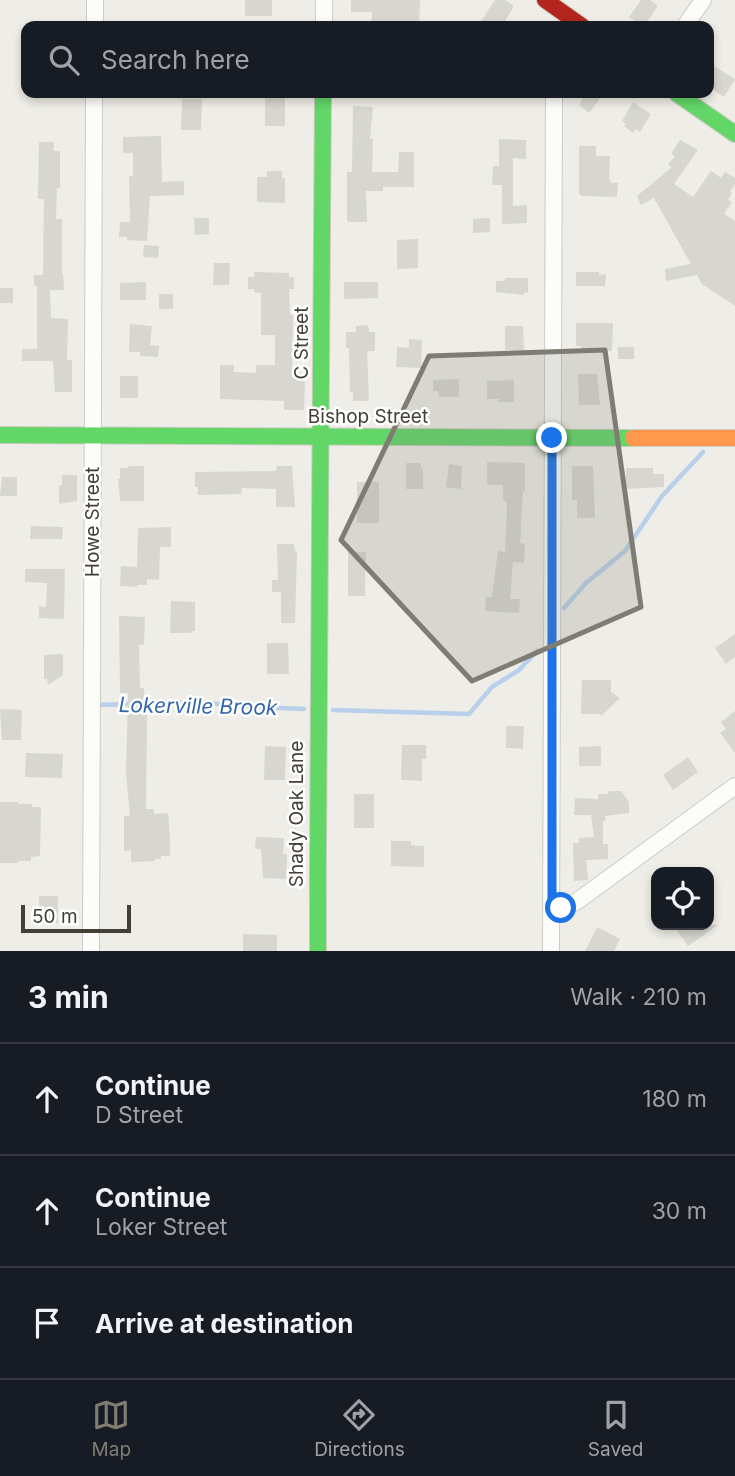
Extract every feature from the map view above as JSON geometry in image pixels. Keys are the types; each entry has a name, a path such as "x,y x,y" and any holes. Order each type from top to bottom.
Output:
{"street":[{"path":"94,21 95,0"},
{"path":"324,0 324,21"},
{"path":"545,0 560,19"},
{"path":"688,21 703,0"},
{"name":"Howe Street","path":"91,951 94,98"},
{"name":"C Street","path":"319,677 323,98"},
{"path":"551,951 554,98"},
{"path":"683,98 735,134"},
{"name":"Bishop Street","path":"0,435 735,438"},
{"name":"Shady Oak Lane","path":"318,951 319,677"},
{"path":"552,908 561,908 576,902 735,786"}],"highlighted area":[{"path":"605,350 641,607 472,681 341,540 429,356"}],"building":[{"path":"245,0 272,0 272,16 245,16"},
{"path":"351,0 420,0 419,21 371,21 372,12 351,12"},
{"path":"495,0 505,0 514,6 505,21 481,21"},
{"path":"641,0 650,0 658,6 648,21 636,21 629,17"},
{"path":"714,66 735,79 724,97 714,90"},
{"path":"265,98 285,98 285,126 265,126"},
{"path":"583,98 600,98 589,113 579,105"},
{"path":"182,99 202,99 201,130 181,130"},
{"path":"633,102 651,114 640,132 636,129 633,133 622,121"},
{"path":"353,106 373,107 370,139 373,139 372,172 398,172 399,152 414,152 414,187 383,187 383,191 366,191 367,222 347,220 347,172 352,172"},
{"path":"161,136 162,182 184,181 184,195 150,196 147,241 127,240 127,237 119,237 120,222 130,222 129,176 133,176 133,153 123,153 123,137"},
{"path":"499,139 526,140 526,159 513,158 513,206 527,205 527,223 502,224 502,185 492,185 493,166 499,166"},
{"path":"680,140 698,150 674,184 693,197 711,171 721,178 725,172 735,178 728,200 732,202 724,214 735,221 735,306 702,284 697,275 666,281 665,269 691,264 654,198 641,205 637,196 672,167 668,165 675,156 671,154"},
{"path":"39,142 54,142 54,151 60,151 60,188 57,188 56,219 62,219 64,290 50,290 51,318 68,319 67,360 72,360 72,392 55,392 53,361 22,361 22,349 37,349 37,286 34,286 34,275 43,275 44,199 38,199"},
{"path":"579,146 596,146 596,156 610,156 609,179 611,183 618,183 617,197 581,196"},
{"path":"267,171 282,171 282,178 285,178 285,203 257,202 257,177 267,177"},
{"path":"194,218 209,218 209,234 195,235"},
{"path":"490,218 490,232 473,233 473,219"},
{"path":"418,239 418,268 397,269 397,240"},
{"path":"144,245 159,246 158,258 143,257"},
{"path":"214,263 230,263 229,285 213,285"},
{"path":"254,272 289,273 289,277 294,277 294,289 289,289 290,315 293,315 292,377 301,377 302,381 305,381 304,410 284,410 284,401 220,399 220,365 234,365 234,372 256,373 256,365 275,365 275,335 261,335 261,293 248,289 248,277 254,277"},
{"path":"576,272 606,274 605,286 576,286"},
{"path":"505,278 528,278 528,293 524,292 524,295 496,292 496,281 505,281"},
{"path":"146,282 146,300 120,300 120,283"},
{"path":"344,282 378,282 378,298 344,299"},
{"path":"0,288 13,288 13,303 0,303"},
{"path":"159,294 173,294 173,309 159,309"},
{"path":"576,323 613,323 612,351 581,350 581,346 576,346"},
{"path":"130,324 152,326 150,345 159,346 158,357 129,352"},
{"path":"368,325 369,332 375,332 375,351 367,351 369,401 353,401 346,332 356,332 356,326"},
{"path":"505,326 523,326 524,350 505,350"},
{"path":"409,339 422,340 421,368 396,367 397,347 409,348"},
{"path":"618,347 634,347 634,359 618,359"},
{"path":"578,374 597,374 600,405 579,405"},
{"path":"120,376 138,376 138,398 120,398"},
{"path":"459,379 459,397 439,397 438,391 433,391 433,380"},
{"path":"514,380 514,402 487,399 487,381"},
{"path":"487,462 525,463 520,543 525,544 524,563 513,562 510,599 520,599 519,613 485,611 486,597 492,597 498,551 505,552 507,509 506,501 503,501 503,485 487,485"},
{"path":"406,463 421,463 423,489 406,489"},
{"path":"449,464 462,466 461,489 446,487"},
{"path":"144,466 144,501 120,501 120,468"},
{"path":"277,466 292,466 295,507 276,507 276,489 242,488 241,494 198,495 198,487 195,487 195,472 276,471"},
{"path":"572,466 593,466 595,518 577,518 577,500 572,500"},
{"path":"626,468 653,468 653,474 664,474 664,487 626,489"},
{"path":"62,475 77,475 77,501 59,504"},
{"path":"2,477 17,477 17,496 0,496"},
{"path":"357,482 379,482 379,523 357,523"},
{"path":"31,526 63,527 62,539 30,539"},
{"path":"171,527 171,547 160,547 159,580 147,579 147,585 137,587 120,586 121,566 137,567 138,528"},
{"path":"277,544 294,544 297,551 295,623 281,623 281,592 272,592 272,580 278,580"},
{"path":"348,552 366,552 365,596 348,596"},
{"path":"25,569 65,569 64,619 39,618 39,606 46,607 47,583 25,582"},
{"path":"171,601 195,602 195,631 170,633"},
{"path":"119,616 145,617 144,645 139,645 140,688 144,688 147,712 146,809 154,809 154,814 168,813 170,840 170,856 161,856 161,859 155,861 131,862 131,850 124,851 124,816 130,816 126,773 128,693 120,693"},
{"path":"735,634 735,657 726,664 715,648"},
{"path":"267,643 288,643 289,674 267,674"},
{"path":"63,654 63,675 48,685 47,679 44,679 44,655"},
{"path":"582,680 611,680 611,692 620,698 601,716 581,714"},
{"path":"0,709 22,710 21,740 2,740"},
{"path":"735,711 735,753 720,733 726,729 721,722"},
{"path":"506,726 524,726 523,749 506,748"},
{"path":"402,745 426,745 426,759 422,759 422,781 401,780"},
{"path":"265,746 286,747 285,780 264,780"},
{"path":"601,746 601,766 579,766 579,747"},
{"path":"26,753 63,754 62,778 25,777"},
{"path":"688,757 698,772 673,790 663,775"},
{"path":"609,791 621,791 629,802 629,813 605,816 603,844 608,844 608,859 586,860 588,880 574,881 573,843 579,843 579,838 594,837 591,815 574,815 575,798 598,799 598,794 608,794"},
{"path":"354,794 374,794 374,828 354,828"},
{"path":"0,802 18,802 41,807 40,856 31,857 31,861 0,863"},
{"path":"256,837 284,838 283,854 287,854 286,879 263,878 261,849 255,849"},
{"path":"391,841 411,841 411,845 424,846 424,867 391,866"},
{"path":"39,896 58,896 58,923 39,923"},
{"path":"597,927 620,939 614,951 585,951"},
{"path":"677,930 711,930 688,946"},
{"path":"243,934 277,935 277,951 243,951"}],"waterway":[{"name":"Lokerville Brook","path":"564,608 586,583 625,551 662,496 703,452"},
{"name":"Lokerville Brook","path":"333,710 469,714 492,687 519,670 537,651"},
{"name":"Lokerville Brook","path":"140,703 195,702 304,709"},
{"name":"Lokerville Brook","path":"95,705 132,704"}],"traffic: fast":[{"path":"318,951 323,98"},
{"path":"683,98 735,134"},
{"path":"0,435 633,438"}],"traffic: slow":[{"path":"633,438 735,438"}],"traffic: jam":[{"path":"545,0 575,21"}],"route":[{"path":"552,438 552,908 561,908"}]}
